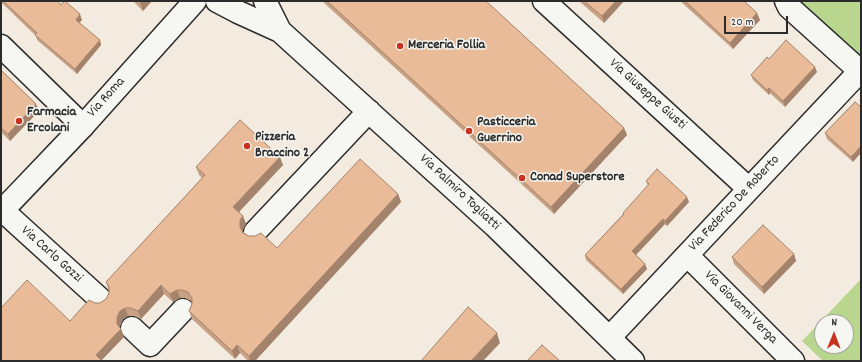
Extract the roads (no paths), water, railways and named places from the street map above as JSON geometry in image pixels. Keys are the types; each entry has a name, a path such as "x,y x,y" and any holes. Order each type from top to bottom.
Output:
{"street":[{"name":"Via Roma","path":"2,211 83,126 195,1"},
{"name":"Via Palmiro Togliatti","path":"217,1 280,31 495,226 633,361"},
{"name":"Via Giuseppe Giusti","path":"544,1 749,189"},
{"path":"786,1 789,7 861,71"},
{"name":"Via Palmiro Togliatti","path":"264,3 280,31"},
{"path":"1,46 83,126"},
{"name":"Via Federico De Roberto","path":"610,337 861,71"},
{"path":"255,232 369,111"},
{"name":"Via Carlo Gozzi","path":"2,211 100,300"},
{"name":"Via Giovanni Verga","path":"687,255 793,361"},
{"path":"132,328 150,345 182,310"}],"place":[{"name":"Merceria Follia","path":"400,46"},
{"name":"Farmacia Ercolani","path":"19,121"},
{"name":"Pasticceria Guerrino","path":"469,131"},
{"name":"Pizzeria Braccino 2","path":"247,146"},
{"name":"Conad Superstore","path":"522,178"}]}
